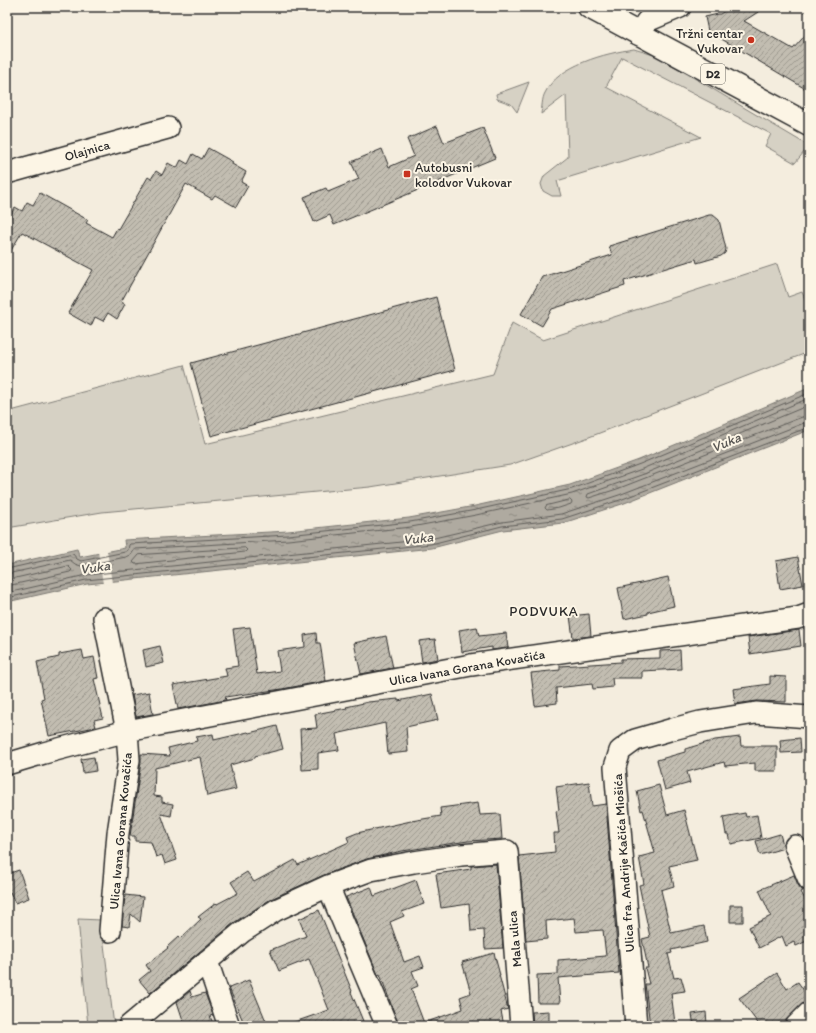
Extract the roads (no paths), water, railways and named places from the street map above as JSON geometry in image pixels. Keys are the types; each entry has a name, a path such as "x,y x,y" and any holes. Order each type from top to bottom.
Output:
{"main road":[{"name":"D2","path":"589,7 809,125"}],"street":[{"path":"638,34 647,22 675,8"},
{"name":"Olajnica","path":"7,173 168,128"},
{"name":"Ulica Ivana Gorana Kovačića","path":"7,764 127,731 471,665 798,618 809,614"},
{"name":"Ulica Ivana Gorana Kovačića","path":"104,618 127,731 128,760 118,833 110,931"},
{"name":"Ulica fra. Andrije Kačića Miošića","path":"636,1026 616,767 620,751 635,740 700,722 756,713 809,717"},
{"path":"795,846 809,880"},
{"name":"Mala ulica","path":"328,886 371,870 461,855 507,851 521,1026"},
{"path":"129,1026 183,979 242,932 269,915 328,886 387,1026"},
{"path":"207,961 229,1026"},
{"path":"796,1026 809,1013"}],"water":[{"name":"Vuka","path":"809,388 809,430 622,504 563,523 503,530 432,548 87,584 7,602 7,565 77,549 80,557 125,548 124,540 288,531 409,518 475,506 570,485 639,460"}],"place":[{"name":"Tržni centar Vukovar","path":"751,40"},
{"name":"Autobusni kolodvor Vukovar","path":"407,174"}],"district":[{"name":"PODVUKA","path":"544,611"}]}
